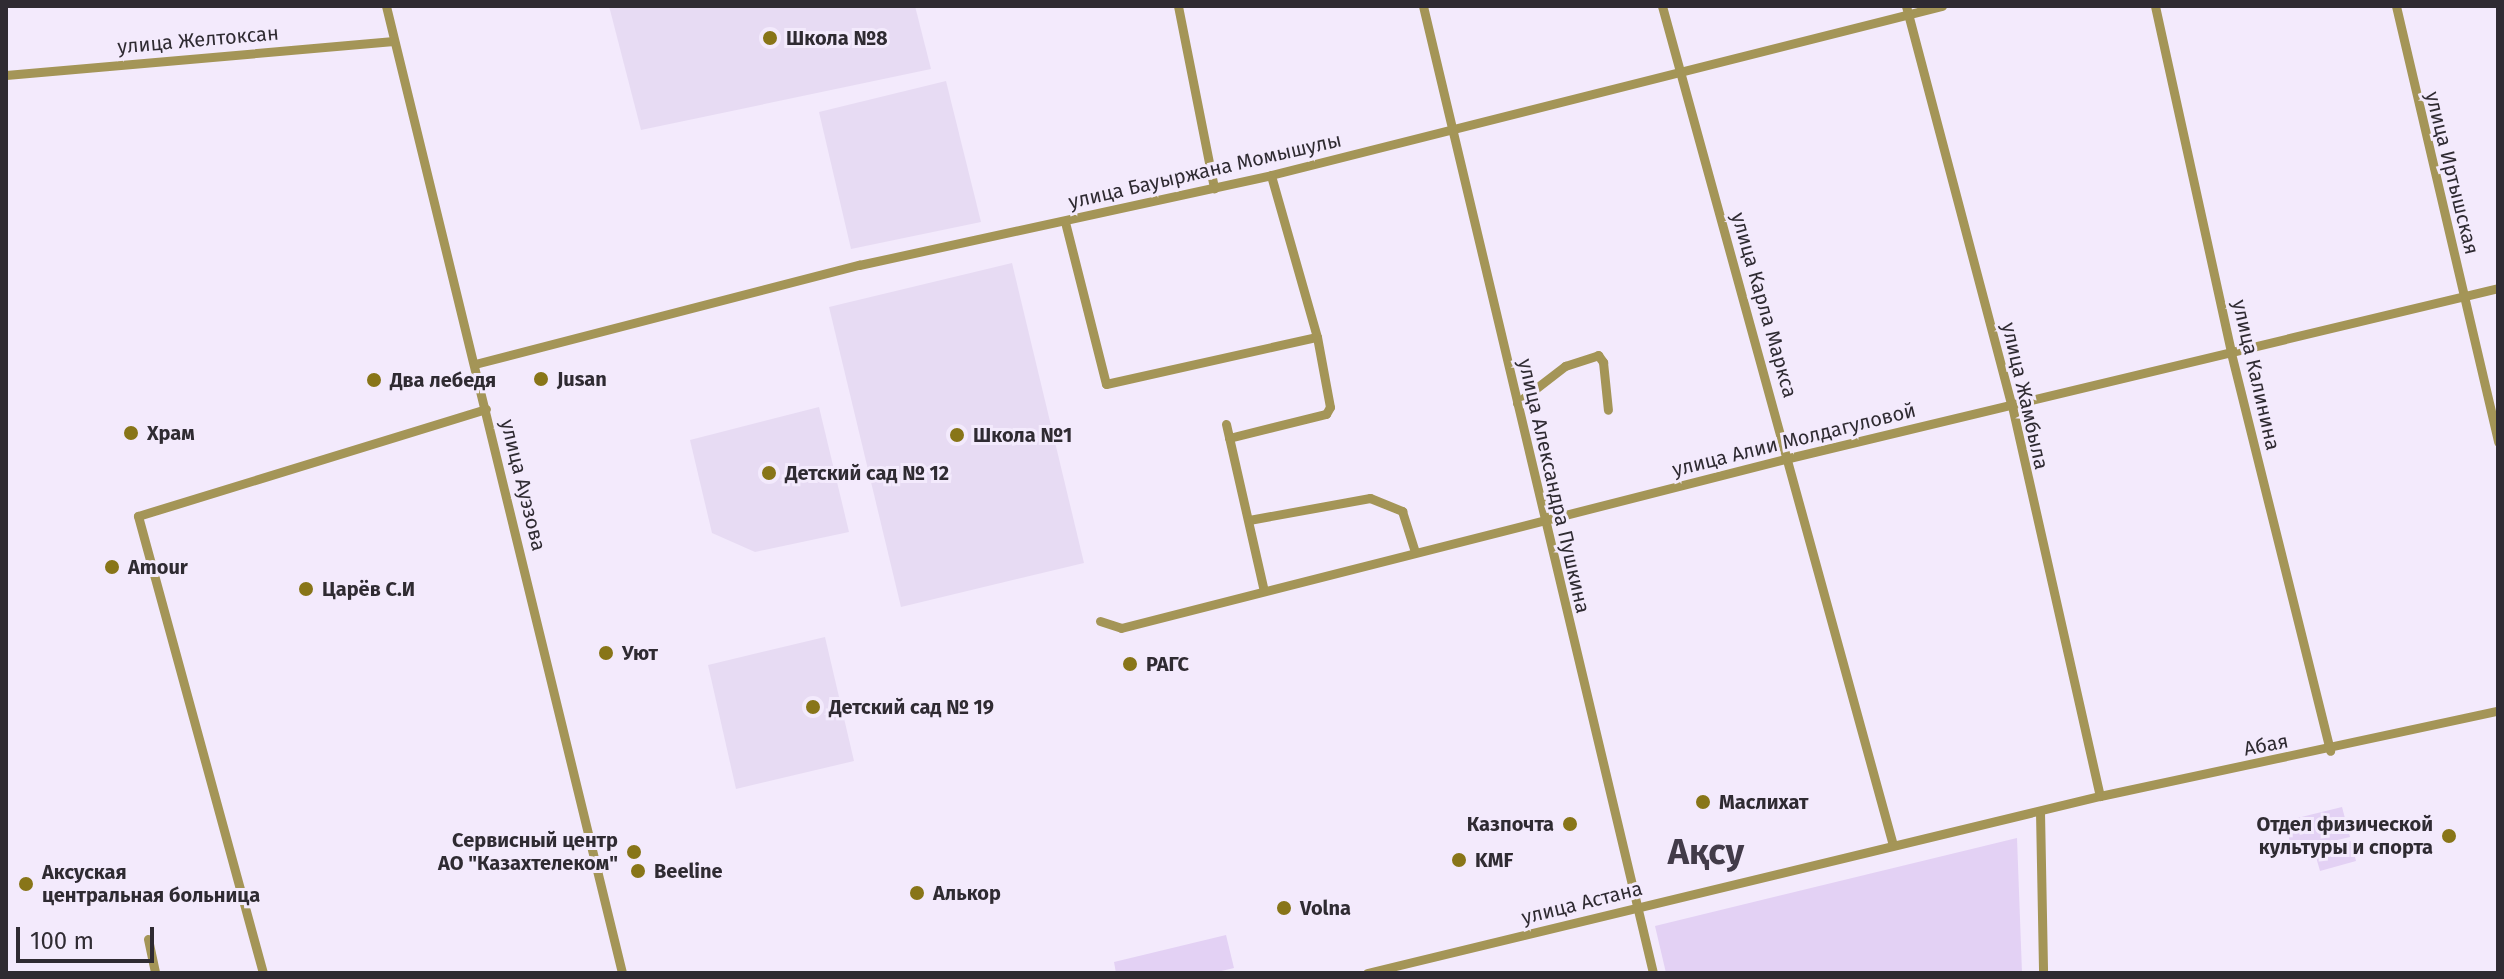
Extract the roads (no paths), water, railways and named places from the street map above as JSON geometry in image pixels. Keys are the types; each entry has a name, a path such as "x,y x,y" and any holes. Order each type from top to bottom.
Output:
{"street":[{"name":"улица Ауэзова","path":"386,6 622,973"},
{"path":"1178,6 1214,188"},
{"name":"улица Александра Пушкина","path":"1423,6 1543,521 1653,973"},
{"name":"улица Карла Маркса","path":"1662,6 1789,458 1893,845"},
{"name":"улица Бауыржана Момышулы","path":"475,364 859,265 1271,175 1907,10 1942,6"},
{"name":"улица Калинина","path":"2155,6 2231,353 2330,751"},
{"name":"улица Иртышская","path":"2396,6 2498,442"},
{"name":"улица Жамбыла","path":"1907,10 2012,406 2100,796"},
{"name":"улица Желтоксан","path":"6,75 394,41"},
{"path":"1229,438 1326,414 1330,407 1317,337 1271,175"},
{"path":"1065,222 1106,384 1317,337"},
{"name":"улица Алии Молдагуловой","path":"1100,621 1121,628 1789,458 2498,288"},
{"path":"1517,403 1565,366 1598,355 1603,362 1608,410"},
{"path":"263,973 138,516 486,409"},
{"path":"1226,424 1264,591"},
{"path":"1249,520 1370,498 1402,511 1415,552"},
{"name":"Абая","path":"2040,812 2100,796 2330,751 2498,711"},
{"path":"2040,812 2043,973"},
{"name":"улица Астана","path":"1367,973 2040,812"},
{"path":"148,939 155,973"}],"place":[{"name":"Школа №8","path":"770,38"},
{"name":"Jusan","path":"541,379"},
{"name":"Два лебедя","path":"374,380"},
{"name":"Храм","path":"131,433"},
{"name":"Школа №1","path":"957,435"},
{"name":"Детский сад № 12","path":"769,473"},
{"name":"Amour","path":"112,567"},
{"name":"Царёв С.И","path":"306,589"},
{"name":"Уют","path":"606,653"},
{"name":"РАГС","path":"1130,664"},
{"name":"Детский сад № 19","path":"813,707"},
{"name":"Маслихат","path":"1703,802"},
{"name":"Казпочта","path":"1570,824"},
{"name":"Отдел физической культуры и спорта","path":"2449,836"},
{"name":"Сервисный центр АО \"Казахтелеком\"","path":"634,852"},
{"name":"KMF","path":"1459,860"},
{"name":"Beeline","path":"638,871"},
{"name":"Аксуская центральная больница","path":"26,884"},
{"name":"Алькор","path":"917,893"},
{"name":"Volna","path":"1284,908"}],"district":[{"name":"Ақсу","path":"1706,853"}]}
